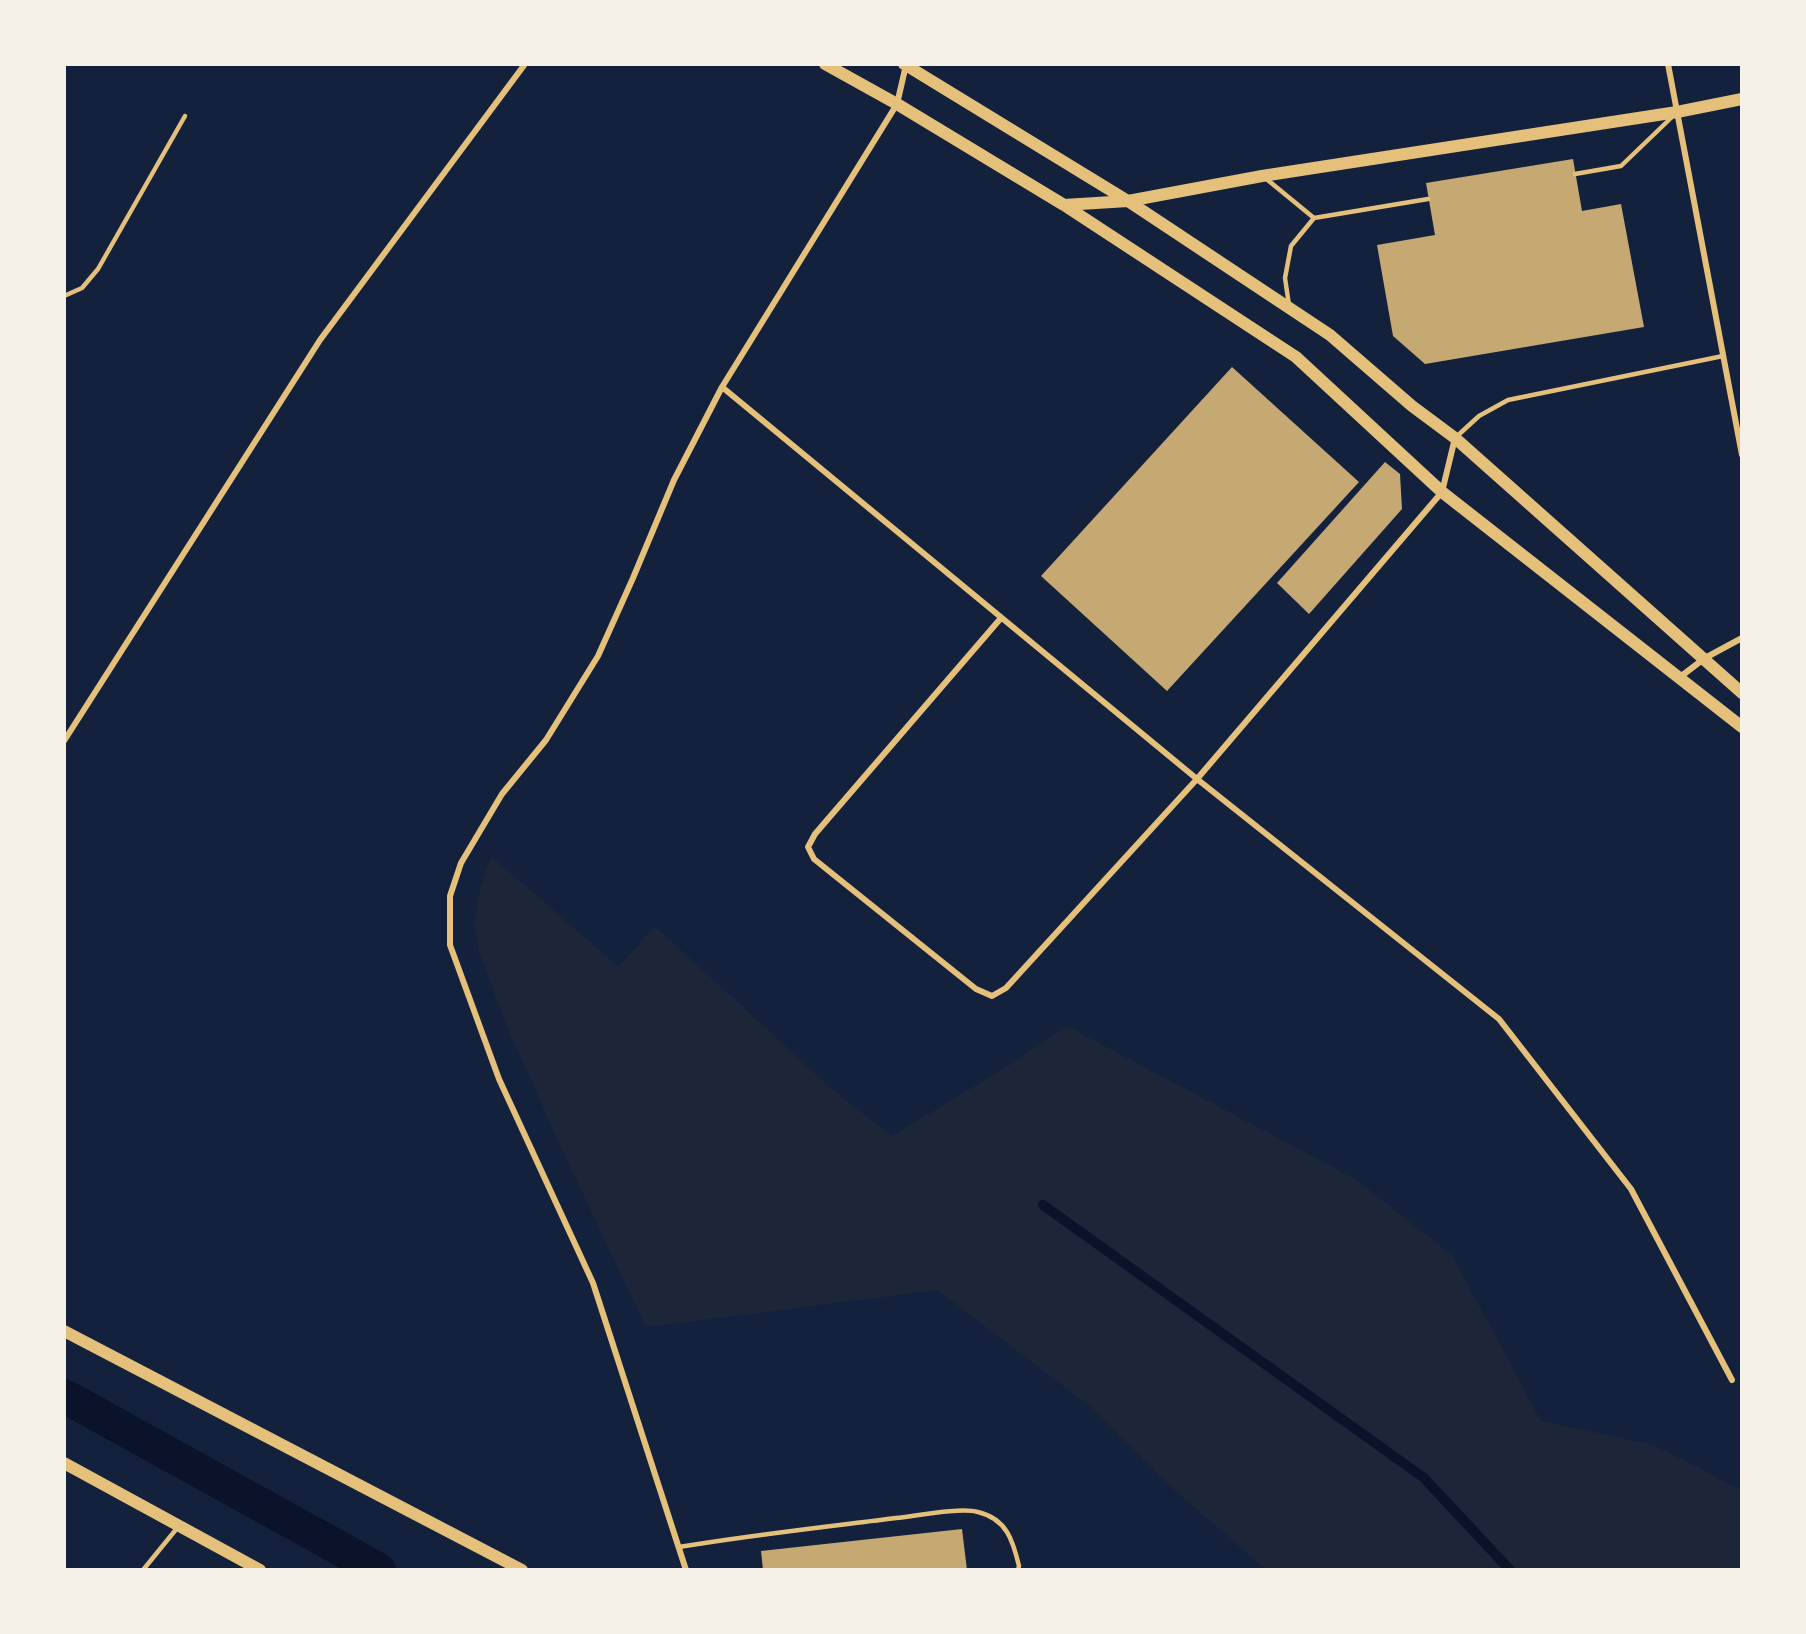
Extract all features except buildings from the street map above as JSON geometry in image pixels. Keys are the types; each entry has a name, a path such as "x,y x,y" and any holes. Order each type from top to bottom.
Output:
{"main road":[{"path":"825,64 897,104 1064,205 1296,357 1442,492 1742,728"},
{"path":"905,65 1128,201 1330,335 1412,406 1455,438 1742,693"},
{"path":"1064,205 1128,201 1262,176 1677,112 1742,99"},
{"path":"64,1331 522,1569"},
{"path":"64,1463 260,1569"}],"street":[{"path":"64,741 320,340 525,64"},
{"path":"1668,64 1741,451"},
{"path":"686,1569 593,1283 499,1080 450,945 450,897 461,863 502,794 546,740 598,656 674,480 722,387 897,104 905,65"},
{"path":"722,387 1197,778 1499,1019 1631,1189 1732,1380"},
{"path":"1001,618 815,834 808,847 814,859 976,989 992,996 1006,988 1197,778 1442,492 1455,438"},
{"path":"1680,677 1705,658 1742,638"}],"lane":[{"path":"1575,174 1621,166 1677,112"},
{"path":"64,296 82,288 98,269 186,116"},
{"path":"1262,176 1314,218"},
{"path":"1290,308 1286,278 1291,246 1314,218 1428,199"},
{"path":"1455,438 1479,416 1508,400 1723,356"},
{"path":"679,1547 815,1527 944,1512 978,1512 1002,1523 1013,1543 1018,1569"},
{"path":"143,1569 179,1524"}],"shaded area":[{"path":"491,856 619,967 655,926 834,1091 892,1136 1008,1066 1067,1026 1355,1179 1452,1255 1541,1421 1654,1445 1741,1490 1741,1569 1265,1569 1172,1488 1087,1404 937,1290 646,1327 507,1027 480,955 474,924 480,889"}],"waterway":[{"path":"1043,1205 1424,1478 1510,1570"},
{"path":"64,1396 379,1570"}]}
